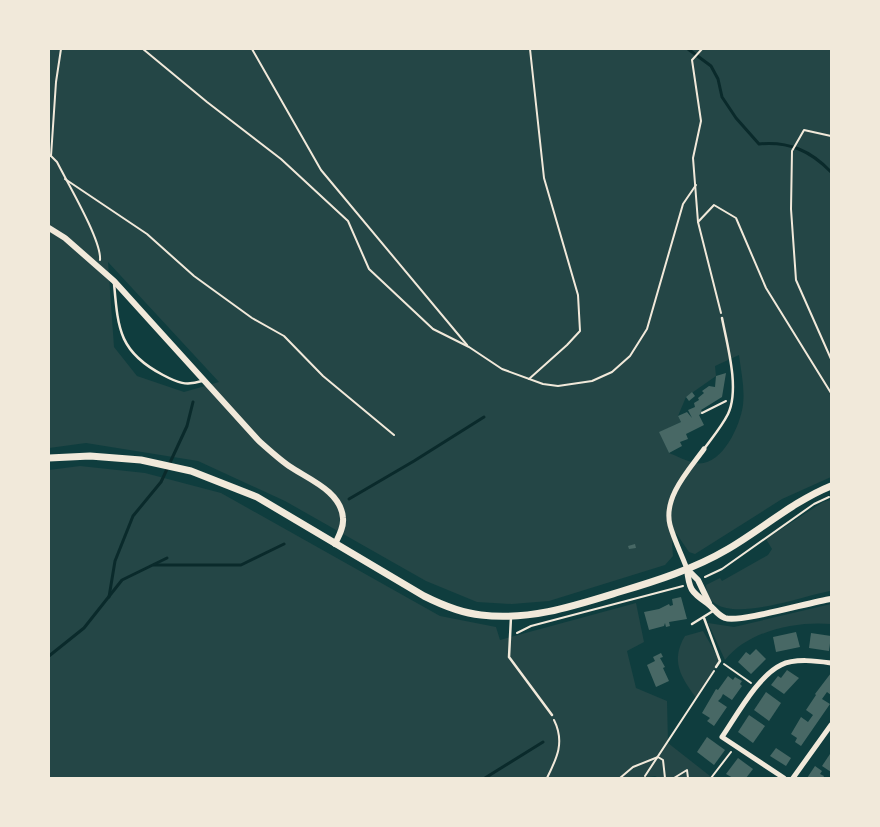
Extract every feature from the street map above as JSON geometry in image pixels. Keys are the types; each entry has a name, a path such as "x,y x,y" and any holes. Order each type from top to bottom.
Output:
{"main road":[{"path":"49,458 90,456 141,460 191,470 257,497 424,596 449,608 480,616 511,617 568,608 687,569 726,550 803,500 831,486"}],"street":[{"path":"49,228 100,267 114,281 203,381 275,456 323,487 334,498 343,518 342,529 335,544"},
{"path":"704,449 681,480 669,506 670,525 687,569 688,585 694,594 725,618 738,619 831,599"},
{"path":"687,569 698,580 712,607"},
{"path":"784,778 722,736 757,687 768,674 782,664 798,661 831,663"},
{"path":"793,778 831,725"}],"lane":[{"path":"114,281 117,319 127,348 143,364 177,383 189,386 203,381"},
{"path":"704,449 728,414 732,401 730,364 722,318"},
{"path":"692,624 704,618 712,607"},
{"path":"511,617 509,657 552,715"},
{"path":"704,618 720,660 716,667"}],"path":[{"path":"61,49 56,82 50,155 57,162 95,239 101,254 100,267"},
{"path":"143,49 207,102 281,159 348,222 369,269 433,330 469,347 502,369 529,379 558,386 592,381 612,372 630,356 647,329 683,204 696,185"},
{"path":"252,49 321,170 430,304 469,347"},
{"path":"529,379 580,331 578,295 544,178 530,49"},
{"path":"702,49 692,60 701,121 693,158 698,222 722,318"},
{"path":"831,136 804,130 792,151 791,209 796,280 831,359"},
{"path":"65,179 147,234 194,276 252,318 284,336 322,376 394,435"},
{"path":"698,222 714,205 736,218 766,288 831,394"},
{"path":"702,414 724,401 732,401"},
{"path":"698,580 722,569 756,547 814,504 831,496"},
{"path":"509,637 531,626 688,585"},
{"path":"720,660 757,687"},
{"path":"645,776 716,667"},
{"path":"547,778 560,753 560,731 552,715"},
{"path":"711,778 736,746"},
{"path":"620,778 632,767 658,757"},
{"path":"658,757 663,760 665,778"},
{"path":"674,778 687,770 688,778"}],"shaded area":[{"path":"49,49 831,49 831,477 782,499 695,554 689,552 676,533 672,543 673,556 665,565 549,601 512,604 477,602 426,581 285,501 198,461 86,443 49,448","holes":["108,262 219,382 184,392 137,376 114,347","739,355 743,386 743,405 738,424 728,444 721,453 704,463 695,463 669,453 660,432 681,422 678,416 686,397 716,376 715,366"]},
{"path":"80,466 145,473 221,493 440,616 496,627 500,640 636,603 644,642 627,651 636,688 667,701 668,743 710,776 709,778 659,778 655,776 641,778 49,778 49,470"},
{"path":"831,500 831,591 760,608 740,609 723,607 711,599 706,585 720,578 722,581 768,555 772,549 766,539 823,502"},
{"path":"831,604 831,624 802,624 773,630 746,642 725,660 708,623 734,627"},
{"path":"703,631 720,661 696,698 679,669 678,653 685,636"}],"building":[{"path":"726,373 722,397 701,410 703,413 699,415 704,425 686,434 688,439 680,442 682,446 669,453 659,432 681,422 678,416 687,412 692,418 688,410 695,407 694,403 704,393 702,391 709,386 715,387 716,376"},
{"path":"692,392 695,396 689,401 686,397"},
{"path":"635,544 636,548 629,549 628,546"},
{"path":"681,597 687,619 669,622 670,626 666,627 665,623 664,626 649,630 644,612 659,609 669,604 670,606 673,605 672,599"},
{"path":"796,632 800,647 776,652 773,637"},
{"path":"811,633 831,636 829,651 809,648"},
{"path":"756,649 766,659 751,674 738,662 746,652 750,655"},
{"path":"661,653 663,657 660,658 669,681 656,687 647,665 655,661 653,657"},
{"path":"787,670 799,678 784,694 771,685 778,676 781,678"},
{"path":"831,673 831,695 827,692 822,699 830,704 801,746 795,742 797,738 791,734 801,717 808,722 813,715 806,710 815,694"},
{"path":"728,676 733,680 735,677 742,681 740,684 742,686 732,700 723,694 718,701 727,707 714,726 707,721 710,718 702,713 716,689 718,690"},
{"path":"766,692 781,703 769,721 754,710"},
{"path":"749,715 765,726 753,743 738,732"},
{"path":"707,737 725,750 714,765 697,752"},
{"path":"776,748 791,758 786,766 770,756"},
{"path":"831,755 831,772 822,766"},
{"path":"738,758 753,769 746,778 733,778 726,774"},
{"path":"815,766 822,771 820,774 824,776 823,778 807,778"}],"waterway":[{"path":"688,49 711,66 718,79 722,97 736,118 759,144 780,144 799,149 816,158 831,172"},
{"path":"109,597 115,561 133,516 161,482 187,426 193,402"},
{"path":"349,499 484,417"},
{"path":"154,565 241,565 284,544"},
{"path":"49,656 84,628 122,580 167,558"},
{"path":"485,778 543,742"}]}
